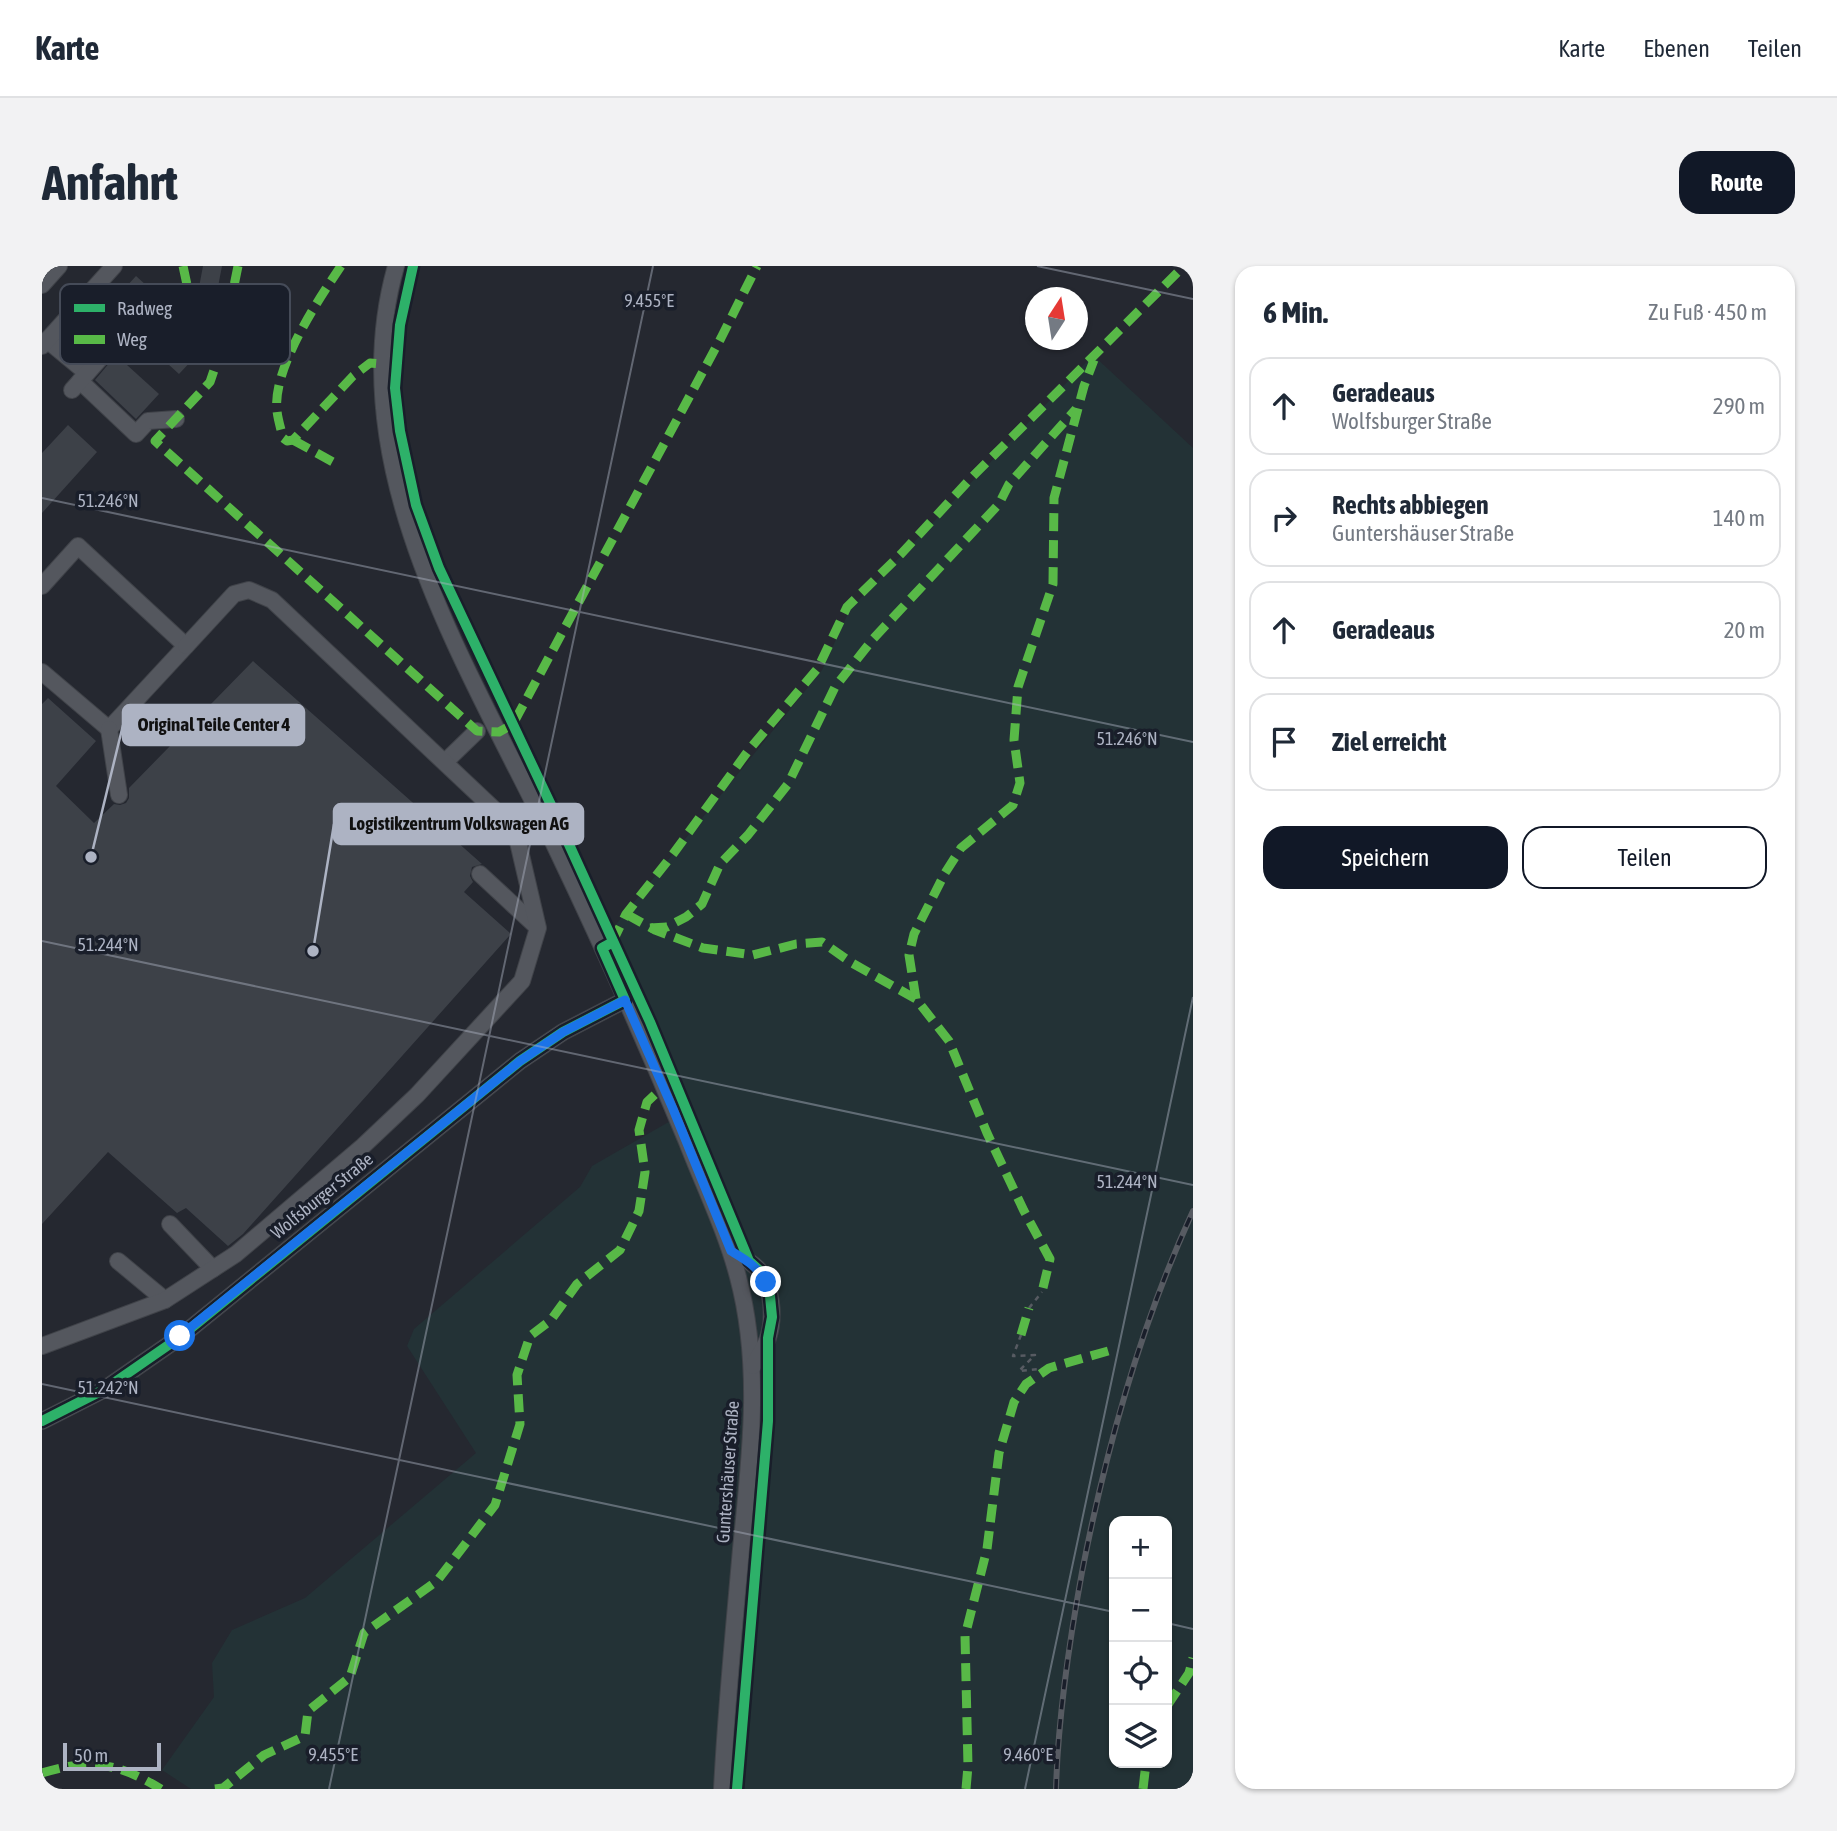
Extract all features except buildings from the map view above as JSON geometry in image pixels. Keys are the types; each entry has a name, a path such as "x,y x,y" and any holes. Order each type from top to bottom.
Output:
{"street":[{"path":"42,285 60,266"},
{"path":"98,284 114,266"},
{"name":"Guntershäuser Straße","path":"396,266 384,320 381,364 383,413 403,516 458,646 556,848 673,1109 731,1251 740,1282 752,1366 753,1432 726,1704 722,1789"},
{"path":"60,326 45,343 60,360"},
{"path":"64,364 136,434 148,421 176,419"},
{"path":"79,381 95,364"},
{"path":"42,586 78,545 186,646"},
{"path":"42,1346 165,1300 246,1246 363,1146 417,1095 522,981 538,928 515,829 272,600 260,593 249,590 234,594 109,729"},
{"path":"42,672 109,729 119,794"},
{"path":"445,762 477,731"},
{"path":"480,874 538,928"},
{"name":"Wolfsburger Straße","path":"42,1421 105,1389 180,1336 520,1061 563,1032 625,1000"},
{"path":"170,1224 213,1269"},
{"path":"731,1251 759,1270 770,1296 772,1317 768,1338 752,1366"},
{"path":"118,1261 165,1300"}],"path":[{"path":"1029,1308 1042,1292"},
{"path":"1021,1335 1013,1356 1035,1355 1019,1371 1049,1368"}],"shaded area":[{"path":"1093,355 1193,448 1193,1789 191,1789 162,1770 214,1697 212,1663 232,1630 305,1598 476,1453 407,1346 414,1329 580,1187 592,1166 693,1108 613,928 822,670 850,609"}],"railway":[{"path":"1056,1789 1059,1734 1069,1653 1082,1572 1102,1480 1141,1343 1193,1211"}],"marked path":[{"path":"183,266 187,284"},
{"path":"234,284 238,266"},
{"path":"290,354 298,335 341,266"},
{"path":"216,364 210,382 155,441 477,731 499,732 513,724 757,266"},
{"path":"612,943 626,914 748,751 818,668 847,607 901,554 972,477 1184,266"},
{"path":"916,999 909,955 914,934 961,848 1013,805 1020,783 1014,740 1018,687 1053,584 1054,498 1084,386 1094,360"},
{"path":"286,364 277,394 277,411 283,438 287,441 293,440 353,376 370,363 381,364"},
{"path":"650,928 667,927 702,904 720,864 748,835 788,784 835,687 873,639 999,504 1009,484 1076,409"},
{"path":"293,440 333,462 337,458"},
{"path":"626,914 655,930 703,948 753,955 796,944 822,942 852,963 916,999 949,1041 987,1133 1050,1259 1042,1292"},
{"path":"215,1789 223,1788 264,1755 305,1736 308,1711 350,1677 364,1633 437,1581 495,1505 520,1424 517,1375 530,1336 551,1320 577,1284 620,1250 639,1211 645,1172 639,1130 647,1102 663,1087"},
{"path":"1021,1335 1029,1308"},
{"path":"966,1789 968,1766 965,1636 987,1549 999,1453 1014,1402 1026,1384 1049,1368 1115,1349"},
{"path":"1168,1705 1189,1673 1193,1658"},
{"path":"42,1773 75,1766 104,1766 131,1773 161,1789"},
{"path":"1143,1789 1145,1768"}],"cycle path":[{"path":"413,266 400,325 395,388 400,431 416,505 439,568 650,1022 749,1261 759,1270 770,1296 772,1317 768,1338 768,1421 737,1789"},
{"path":"42,1421 105,1389 180,1337 520,1061 563,1032 625,1000 602,948 613,942"}],"place":[{"name":"Original Teile Center 4","path":"91,857"},
{"name":"Logistikzentrum Volkswagen AG","path":"313,951"}],"route":[{"path":"180,1336 520,1061 563,1032 625,1000 731,1251 749,1261 759,1270 766,1282"}]}
